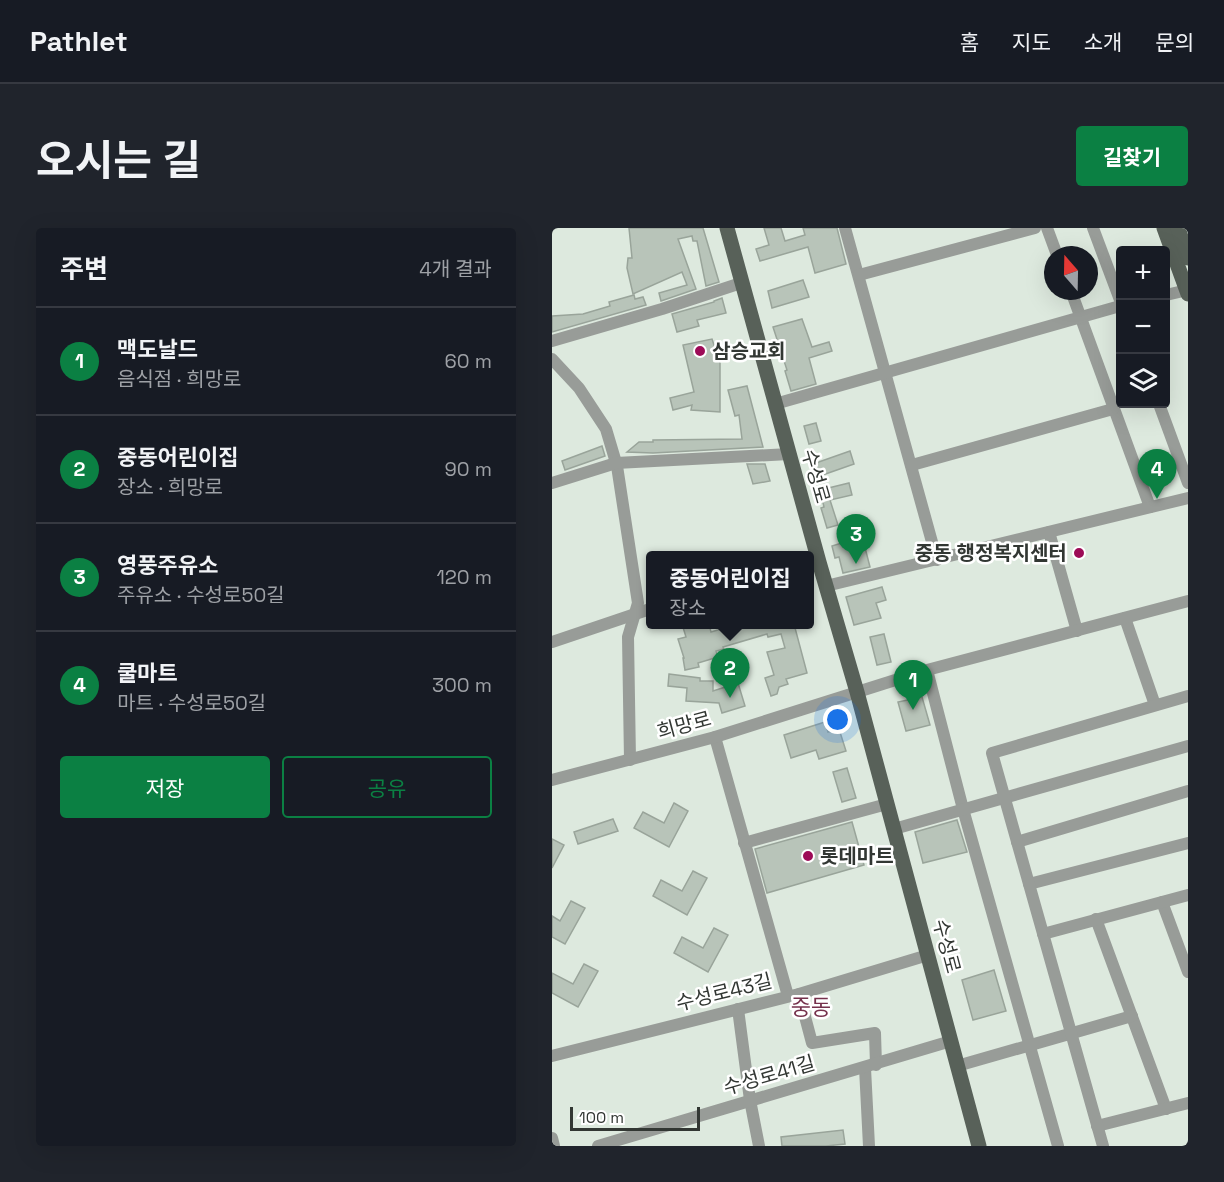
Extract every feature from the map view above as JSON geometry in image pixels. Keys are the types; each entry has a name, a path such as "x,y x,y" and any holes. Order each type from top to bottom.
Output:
{"main road":[{"name":"수성로","path":"727,228 789,454 811,551"},
{"path":"1164,228 1187,292"},
{"path":"1178,228 1188,258"},
{"name":"수성로","path":"814,563 826,586 857,692 979,1146"}],"street":[{"path":"845,228 937,560"},
{"path":"859,275 1035,228"},
{"path":"1047,228 1054,246"},
{"path":"1093,228 1116,289"},
{"path":"552,341 741,284"},
{"path":"1170,294 1187,292"},
{"path":"1074,300 1150,507"},
{"path":"775,404 1116,307"},
{"path":"552,359 579,388 606,429 616,463 638,603 628,637 630,760"},
{"path":"1160,408 1188,483"},
{"path":"912,465 1113,409"},
{"path":"552,483 616,463 789,454"},
{"path":"826,586 1188,498"},
{"path":"1049,532 1077,632"},
{"name":"희망로","path":"552,780 715,737 927,670 1188,601"},
{"path":"552,642 646,610"},
{"path":"1125,618 1155,705"},
{"path":"927,670 963,809 1058,1146"},
{"path":"1103,1146 992,753 1188,696"},
{"path":"715,737 744,843 793,995 927,955"},
{"path":"894,829 1188,746"},
{"path":"1017,842 1188,791"},
{"path":"744,843 887,804"},
{"path":"1029,884 1188,843"},
{"path":"1043,934 1188,895"},
{"path":"1162,902 1188,972"},
{"path":"1096,920 1166,1109"},
{"name":"수성로43길","path":"552,1056 793,995 812,1043 874,1033 870,1066"},
{"path":"738,1009 750,1100 759,1146"},
{"path":"957,1065 1132,1016"},
{"name":"수성로41길","path":"598,1146 951,1041"},
{"path":"869,1146 870,1066"},
{"path":"1097,1126 1188,1103"},
{"path":"552,1138 554,1146"}],"building":[{"path":"629,228 703,228 719,282 706,286 697,241 693,241 692,236 678,239 696,289 661,301 659,293 687,285 682,272 633,294 627,268 628,258 632,258"},
{"path":"764,228 781,228 785,241 805,235 803,228 837,228 846,264 815,273 808,247 760,261 756,249 769,245"},
{"path":"803,280 809,297 772,308 768,291"},
{"path":"634,295 635,299 643,297 646,305 552,332 552,316 583,314 610,306 609,302"},
{"path":"722,298 726,313 697,320 699,326 677,332 672,314"},
{"path":"802,319 812,347 829,342 832,351 809,358 816,384 791,391 785,371 787,370 773,327"},
{"path":"712,339 720,363 720,412 691,410 692,405 673,410 670,398 694,392 683,345"},
{"path":"747,386 763,447 653,453 627,452 639,442 653,442 653,440 742,439 739,415 735,416 728,390"},
{"path":"816,423 821,441 809,444 804,426"},
{"path":"602,446 605,456 565,470 562,461"},
{"path":"850,451 854,464 817,477 813,464"},
{"path":"747,464 765,464 770,481 753,484"},
{"path":"849,483 852,495 830,500 838,525 827,528 821,508 824,507 820,490"},
{"path":"867,520 871,533 862,536 870,567 843,573 839,557 835,558 832,546 845,542 841,528"},
{"path":"882,587 886,600 876,603 881,618 854,625 846,597"},
{"path":"684,629 710,629 711,632 721,629 795,629 807,673 786,679 788,684 779,687 777,694 771,696 765,678 774,675 767,652 785,648 781,634 768,637 767,634 723,647 724,649 716,651 718,657 698,663 699,667 685,670 678,639 686,637"},
{"path":"884,634 891,662 877,665 870,637"},
{"path":"669,674 700,678 700,681 713,681 713,691 738,683 745,706 722,713 719,703 686,701 687,688 668,686"},
{"path":"922,697 930,725 906,731 898,702"},
{"path":"825,722 828,732 839,729 846,751 819,759 816,750 791,758 784,735"},
{"path":"847,768 856,798 842,802 833,772"},
{"path":"674,803 688,811 669,847 634,828 643,812 664,823"},
{"path":"613,819 618,831 578,844 574,832"},
{"path":"957,820 967,852 923,863 915,832"},
{"name":"롯데마트","path":"852,822 864,865 767,893 755,849"},
{"path":"552,839 564,845 552,868"},
{"path":"693,871 707,878 687,915 653,896 661,880 682,891"},
{"path":"571,901 585,908 565,944 552,937 552,916 560,921"},
{"path":"714,928 728,935 708,972 674,953 682,937 703,948"},
{"path":"584,964 598,971 578,1007 552,993 552,973 573,984"},
{"path":"994,970 1006,1011 973,1020 962,980"},
{"path":"843,1130 845,1144 782,1146 781,1137"}],"place":[{"name":"삼승교회","path":"700,351"},
{"name":"쿨마트","path":"1157,499"},
{"name":"중동 행정복지센터","path":"1079,553"},
{"name":"영풍주유소","path":"856,564"},
{"name":"중동어린이집","path":"730,698"},
{"name":"맥도날드","path":"913,710"},
{"name":"롯데마트","path":"808,856"}],"district":[{"name":"중동","path":"811,1007"}]}
